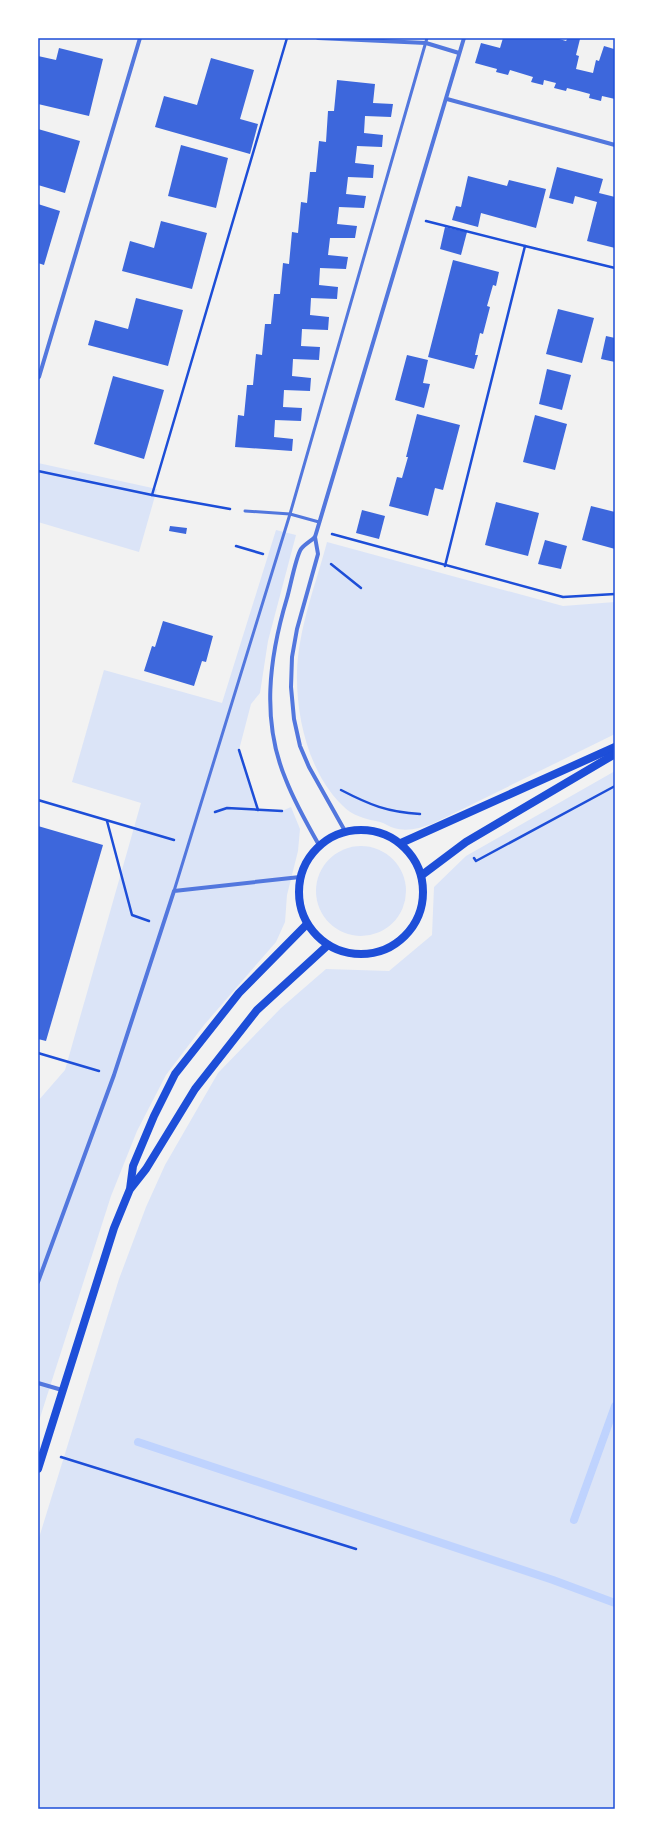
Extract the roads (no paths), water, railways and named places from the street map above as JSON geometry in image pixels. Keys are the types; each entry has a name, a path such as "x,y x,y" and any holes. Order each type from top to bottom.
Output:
{"main road":[{"path":"401,843 615,747"},
{"path":"422,875 466,842 615,754"},
{"path":"364,829 384,833 401,843 414,858 422,875 424,893 420,912 412,929 399,942 382,951 364,955 345,953 328,945 316,936 307,924 301,909 298,893 300,877 307,860 319,846 331,837 345,831 364,829"},
{"path":"38,1469 114,1228 130,1189 133,1166 154,1116 175,1074 239,994 307,924"},
{"path":"130,1189 146,1169 195,1089 257,1010 328,945"}],"street":[{"path":"39,377 140,38"},
{"path":"318,38 427,40 459,53"},
{"path":"345,831 309,767 300,746 294,719 291,687 292,657 297,629 318,554 315,537 319,522 412,217 464,38"},
{"path":"447,99 615,145"},
{"path":"315,537 300,550 279,626 272,656 270,716 276,748 285,779 296,804 319,846"},
{"path":"38,1282 114,1075 174,891 300,877"},
{"path":"38,1383 62,1390"}],"lane":[{"path":"174,891 290,514 427,40"},
{"path":"245,511 290,514 319,522"}],"waterway":[{"path":"574,1520 615,1406"},
{"path":"138,1442 553,1580 615,1603"}]}
